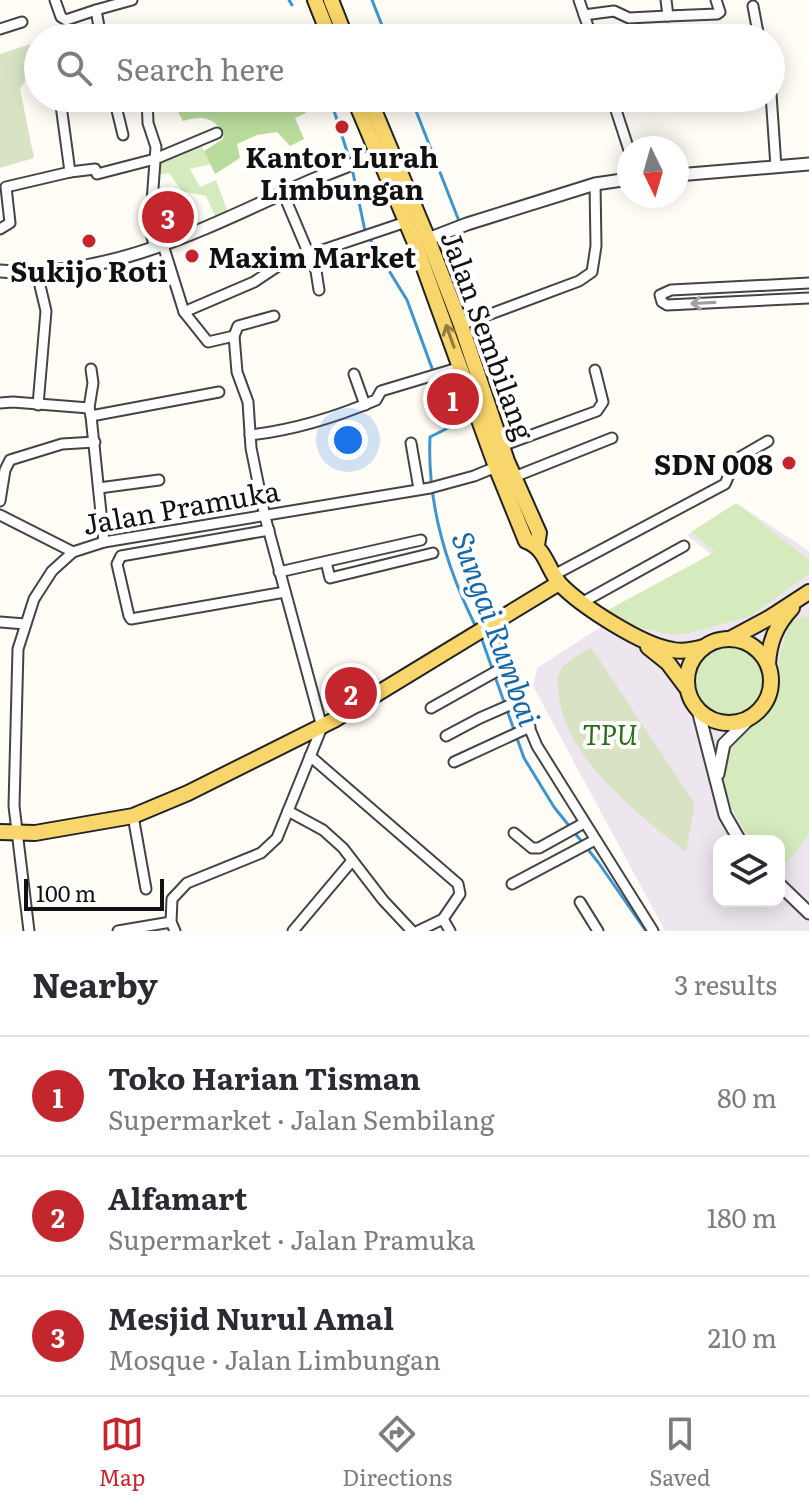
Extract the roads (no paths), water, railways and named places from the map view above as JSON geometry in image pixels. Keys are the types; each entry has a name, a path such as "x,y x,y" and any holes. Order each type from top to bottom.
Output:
{"main road":[{"path":"315,0 324,24"},
{"path":"331,0 340,24"},
{"name":"Jalan Sembilang","path":"360,112 406,222 496,467 557,579 594,612 626,630 670,650 685,652 704,647"},
{"name":"Jalan Sembilang","path":"375,112 461,325 534,539"},
{"path":"0,832 35,833 133,816 188,793 322,727 471,638 557,579"},
{"path":"805,596 784,616 774,634 769,648 769,696 758,712 750,718 729,724 718,722 698,710 687,690 689,667 704,647 729,639 805,596"},
{"name":"Jalan Sembilang","path":"626,630 668,663 687,690"},
{"path":"729,639 754,647 768,665"}],"street":[{"path":"55,0 61,17 66,20 132,0"},
{"path":"579,0 587,24"},
{"path":"666,0 668,16"},
{"path":"584,15 614,11 629,18 717,14 720,12 716,0"},
{"path":"753,6 756,24"},
{"path":"96,10 98,24"},
{"path":"0,29 22,22"},
{"path":"62,112 70,172"},
{"path":"117,112 123,135"},
{"path":"148,112 155,140 150,230 184,312 208,342 234,336"},
{"path":"617,112 624,136"},
{"path":"772,112 776,167"},
{"path":"0,229 10,223 6,187 70,172 95,169 97,174 155,159 217,133"},
{"path":"0,271 37,273 107,263 159,246 377,154"},
{"path":"689,174 809,164"},
{"path":"428,239 595,184 617,181"},
{"path":"461,325 579,281 592,272 596,246 595,184"},
{"path":"283,193 309,255 319,290"},
{"path":"184,312 254,282 281,264 406,222"},
{"path":"37,273 46,311 38,405"},
{"path":"809,283 671,290 660,295 667,305 809,298"},
{"path":"738,286 739,301"},
{"path":"118,931 173,927 172,899 187,883 261,853 277,838 322,727 265,517 250,435 248,402 237,372 234,336 238,326 274,316"},
{"path":"250,435 340,415 379,398 381,391 461,367"},
{"path":"91,369 90,412 104,542"},
{"path":"502,446 597,411 603,402 595,370"},
{"path":"354,374 365,405"},
{"path":"0,403 90,412 219,392"},
{"path":"514,477 612,438"},
{"path":"557,579 725,484 730,463 768,441"},
{"path":"0,501 5,470 10,460 62,444 95,442"},
{"path":"411,443 419,489"},
{"name":"Jalan Pramuka","path":"29,931 16,833 18,649 34,599 52,571 73,552 104,542 434,487 496,467"},
{"path":"99,488 159,480"},
{"path":"0,515 73,552"},
{"path":"269,530 121,556 117,564 129,616 131,619 285,592"},
{"path":"279,572 421,540"},
{"path":"583,602 684,546"},
{"path":"326,562 330,578 433,553"},
{"path":"0,622 25,624"},
{"path":"487,627 497,671 520,731 537,746 576,828 653,931"},
{"path":"431,708 497,671"},
{"path":"446,736 510,704"},
{"path":"698,710 716,787 725,815 737,835"},
{"path":"716,787 724,744 750,718"},
{"path":"454,762 520,731"},
{"path":"288,811 323,830 343,848 351,862 415,931 443,919 460,894 458,884 310,756"},
{"path":"133,816 146,889"},
{"path":"514,833 532,848 539,848 576,828"},
{"path":"512,884 588,844"},
{"path":"293,931 351,862"},
{"path":"785,890 809,913"},
{"path":"580,902 598,931"},
{"path":"443,919 450,931"}],"waterway":[{"name":"Sungai Rumbai","path":"289,0 292,5"},
{"path":"372,0 381,24"},
{"name":"Sungai Rumbai","path":"334,112 350,161"},
{"path":"416,112 459,221"},
{"name":"Sungai Rumbai","path":"352,168 365,231"},
{"name":"Sungai Rumbai","path":"369,238 407,300 433,371"},
{"name":"Sungai Rumbai","path":"435,378 452,426 430,437 436,511 448,559 476,627"},
{"name":"Sungai Rumbai","path":"481,637 524,758 554,807 598,862 646,931"}],"place":[{"name":"Kantor Lurah Limbungan","path":"342,127"},
{"name":"Mesjid Nurul Amal","path":"168,217"},
{"name":"Sukijo Roti","path":"89,241"},
{"name":"Maxim Market","path":"192,256"},
{"name":"Toko Harian Tisman","path":"453,399"},
{"name":"SDN 008","path":"789,463"},
{"name":"Alfamart","path":"351,693"}],"park label":[{"name":"TPU","path":"610,733"}]}
